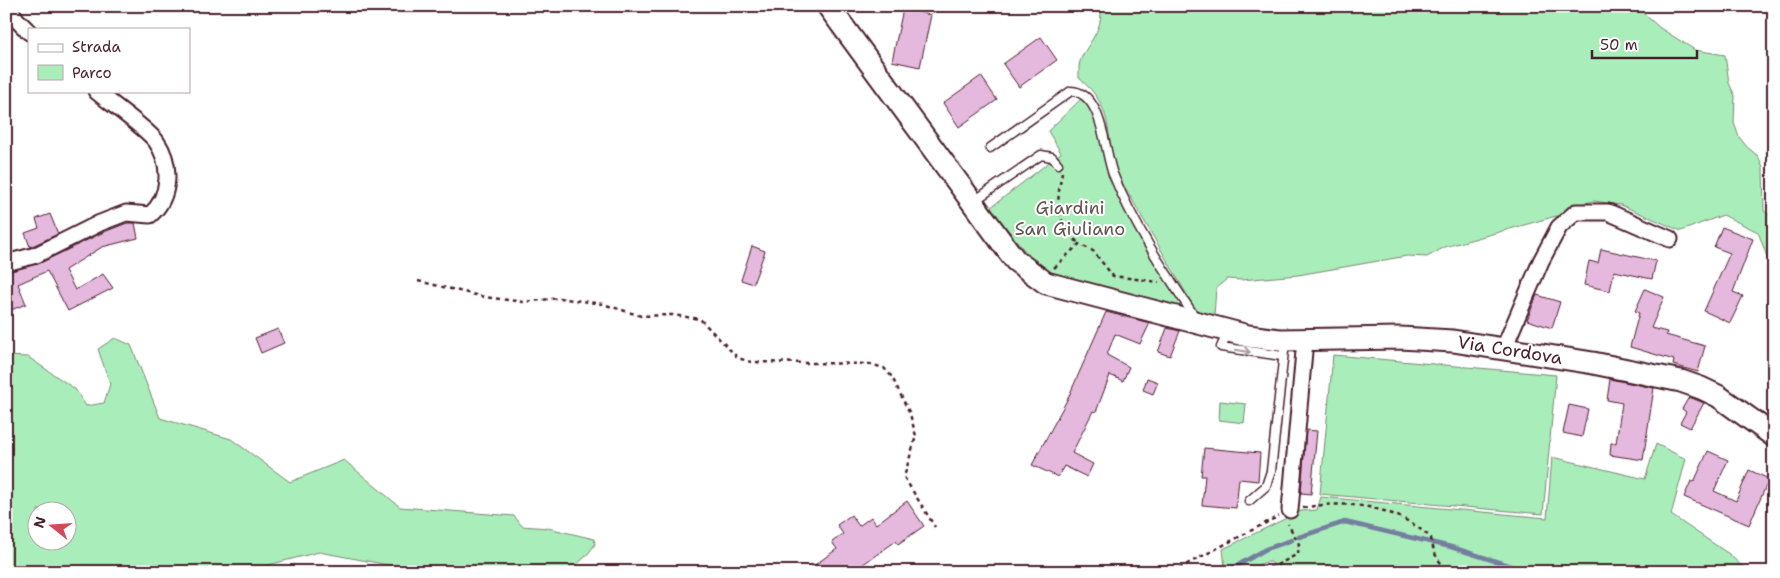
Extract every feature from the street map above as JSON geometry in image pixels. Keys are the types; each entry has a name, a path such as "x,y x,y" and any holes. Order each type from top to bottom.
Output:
{"street":[{"path":"8,6 16,19 28,31"},
{"path":"828,6 1016,261 1046,283"},
{"path":"6,263 36,255 100,223 126,213 150,216 157,209 168,181 167,163 156,140 97,92"},
{"path":"1504,348 1541,261 1559,227 1576,212 1608,212 1670,239"},
{"name":"Via Cordova","path":"1046,283 1197,321 1294,349 1400,338 1453,341 1504,348 1681,382 1718,396 1774,436"},
{"path":"1286,512 1294,349"}],"lane":[{"path":"990,148 1071,91 1079,91 1085,95 1096,111 1113,174 1130,209 1197,321"},
{"path":"973,202 1041,155 1052,157 1058,164"},
{"path":"1249,501 1266,486 1271,471 1294,349"}],"path":[{"path":"1058,164 1063,171 1057,203 1060,217 1067,232 1079,244 1092,251 1113,276 1172,282"},
{"path":"1046,283 1050,273 1066,254 1079,244"},
{"path":"418,280 484,297 523,302 559,298 603,304 641,316 673,315 700,319 738,358 751,362 870,364 884,368 892,377 910,414 916,436 904,477 935,527"},
{"path":"1172,572 1269,523 1286,512 1323,504 1370,506 1410,522 1431,538 1434,555 1444,567 1453,572"},
{"path":"1255,572 1261,568 1273,567 1298,554 1299,544 1286,512"}],"green space":[{"path":"1100,6 1635,6 1660,28 1695,50 1725,55 1729,83 1735,96 1734,123 1739,137 1758,156 1763,168 1764,211 1774,218 1773,273 1758,232 1723,215 1681,231 1621,205 1594,201 1581,204 1560,215 1445,247 1427,257 1407,256 1298,275 1241,280 1227,279 1216,288 1214,316 1198,314 1116,172 1104,111 1099,100 1079,78 1081,60 1100,24"},
{"name":"Giardini San Giuliano","path":"1083,97 1097,119 1111,175 1188,312 1064,280 1033,261 990,208 1061,153 1048,131"},
{"path":"115,338 131,345 160,418 231,439 290,482 344,460 400,507 514,516 522,526 548,528 594,539 595,544 581,561 562,572 426,572 319,552 241,572 6,572 6,356 28,357 75,389 86,406 104,403 110,384 98,349"},
{"path":"1333,355 1556,375 1543,514 1320,494"},
{"path":"1220,401 1246,404 1244,423 1219,420"},
{"path":"1656,444 1686,459 1671,515 1729,554 1748,572 1279,572 1271,562 1259,564 1249,572 1209,572 1225,568 1223,549 1301,511 1317,510 1321,497 1547,518 1552,457 1645,479"}],"building":[{"path":"903,9 931,15 920,67 892,61"},
{"path":"1041,37 1057,60 1019,87 1003,64"},
{"path":"981,76 997,100 959,127 943,103"},
{"path":"50,214 58,234 30,247 25,233 39,228 36,219"},
{"path":"127,223 135,223 138,238 102,247 65,270 75,290 103,274 113,288 68,311 47,271 18,284 26,304 6,312 6,272 40,263"},
{"path":"1722,227 1753,239 1733,292 1743,296 1730,323 1704,311 1730,253 1714,247"},
{"path":"752,246 765,251 753,284 741,280"},
{"path":"1601,249 1656,261 1652,279 1614,271 1610,291 1584,285 1589,261 1598,263"},
{"path":"1645,289 1664,297 1651,328 1667,332 1666,335 1705,346 1698,372 1673,365 1674,360 1630,347 1639,313 1635,311"},
{"path":"1537,295 1560,302 1552,328 1527,320"},
{"path":"1106,312 1150,323 1140,344 1115,334 1107,355 1129,367 1123,381 1110,375 1096,412 1093,411 1072,453 1093,464 1087,477 1064,466 1058,477 1032,465 1068,398"},
{"path":"1167,328 1180,331 1170,356 1158,352"},
{"path":"278,329 284,343 261,353 255,338"},
{"path":"1147,378 1158,382 1153,394 1143,390"},
{"path":"1610,379 1654,388 1643,460 1610,455 1611,443 1616,443 1622,403 1607,400"},
{"path":"1689,397 1704,403 1690,428 1680,423 1686,412 1682,409"},
{"path":"1569,405 1588,409 1582,437 1563,433"},
{"path":"1306,430 1317,431 1311,494 1301,493"},
{"path":"1204,448 1260,453 1258,481 1239,479 1236,508 1202,505 1205,476 1201,476"},
{"path":"1708,451 1728,460 1714,491 1736,501 1749,470 1769,479 1749,525 1684,497 1691,481 1694,482"},
{"path":"907,501 924,526 898,544 896,541 852,572 805,572 837,549 832,542 843,534 837,525 851,515 859,526 871,517 876,524"}],"waterway":[{"path":"1299,537 1345,522 1451,547 1530,572"},
{"path":"1226,572 1266,549 1292,540"}]}
